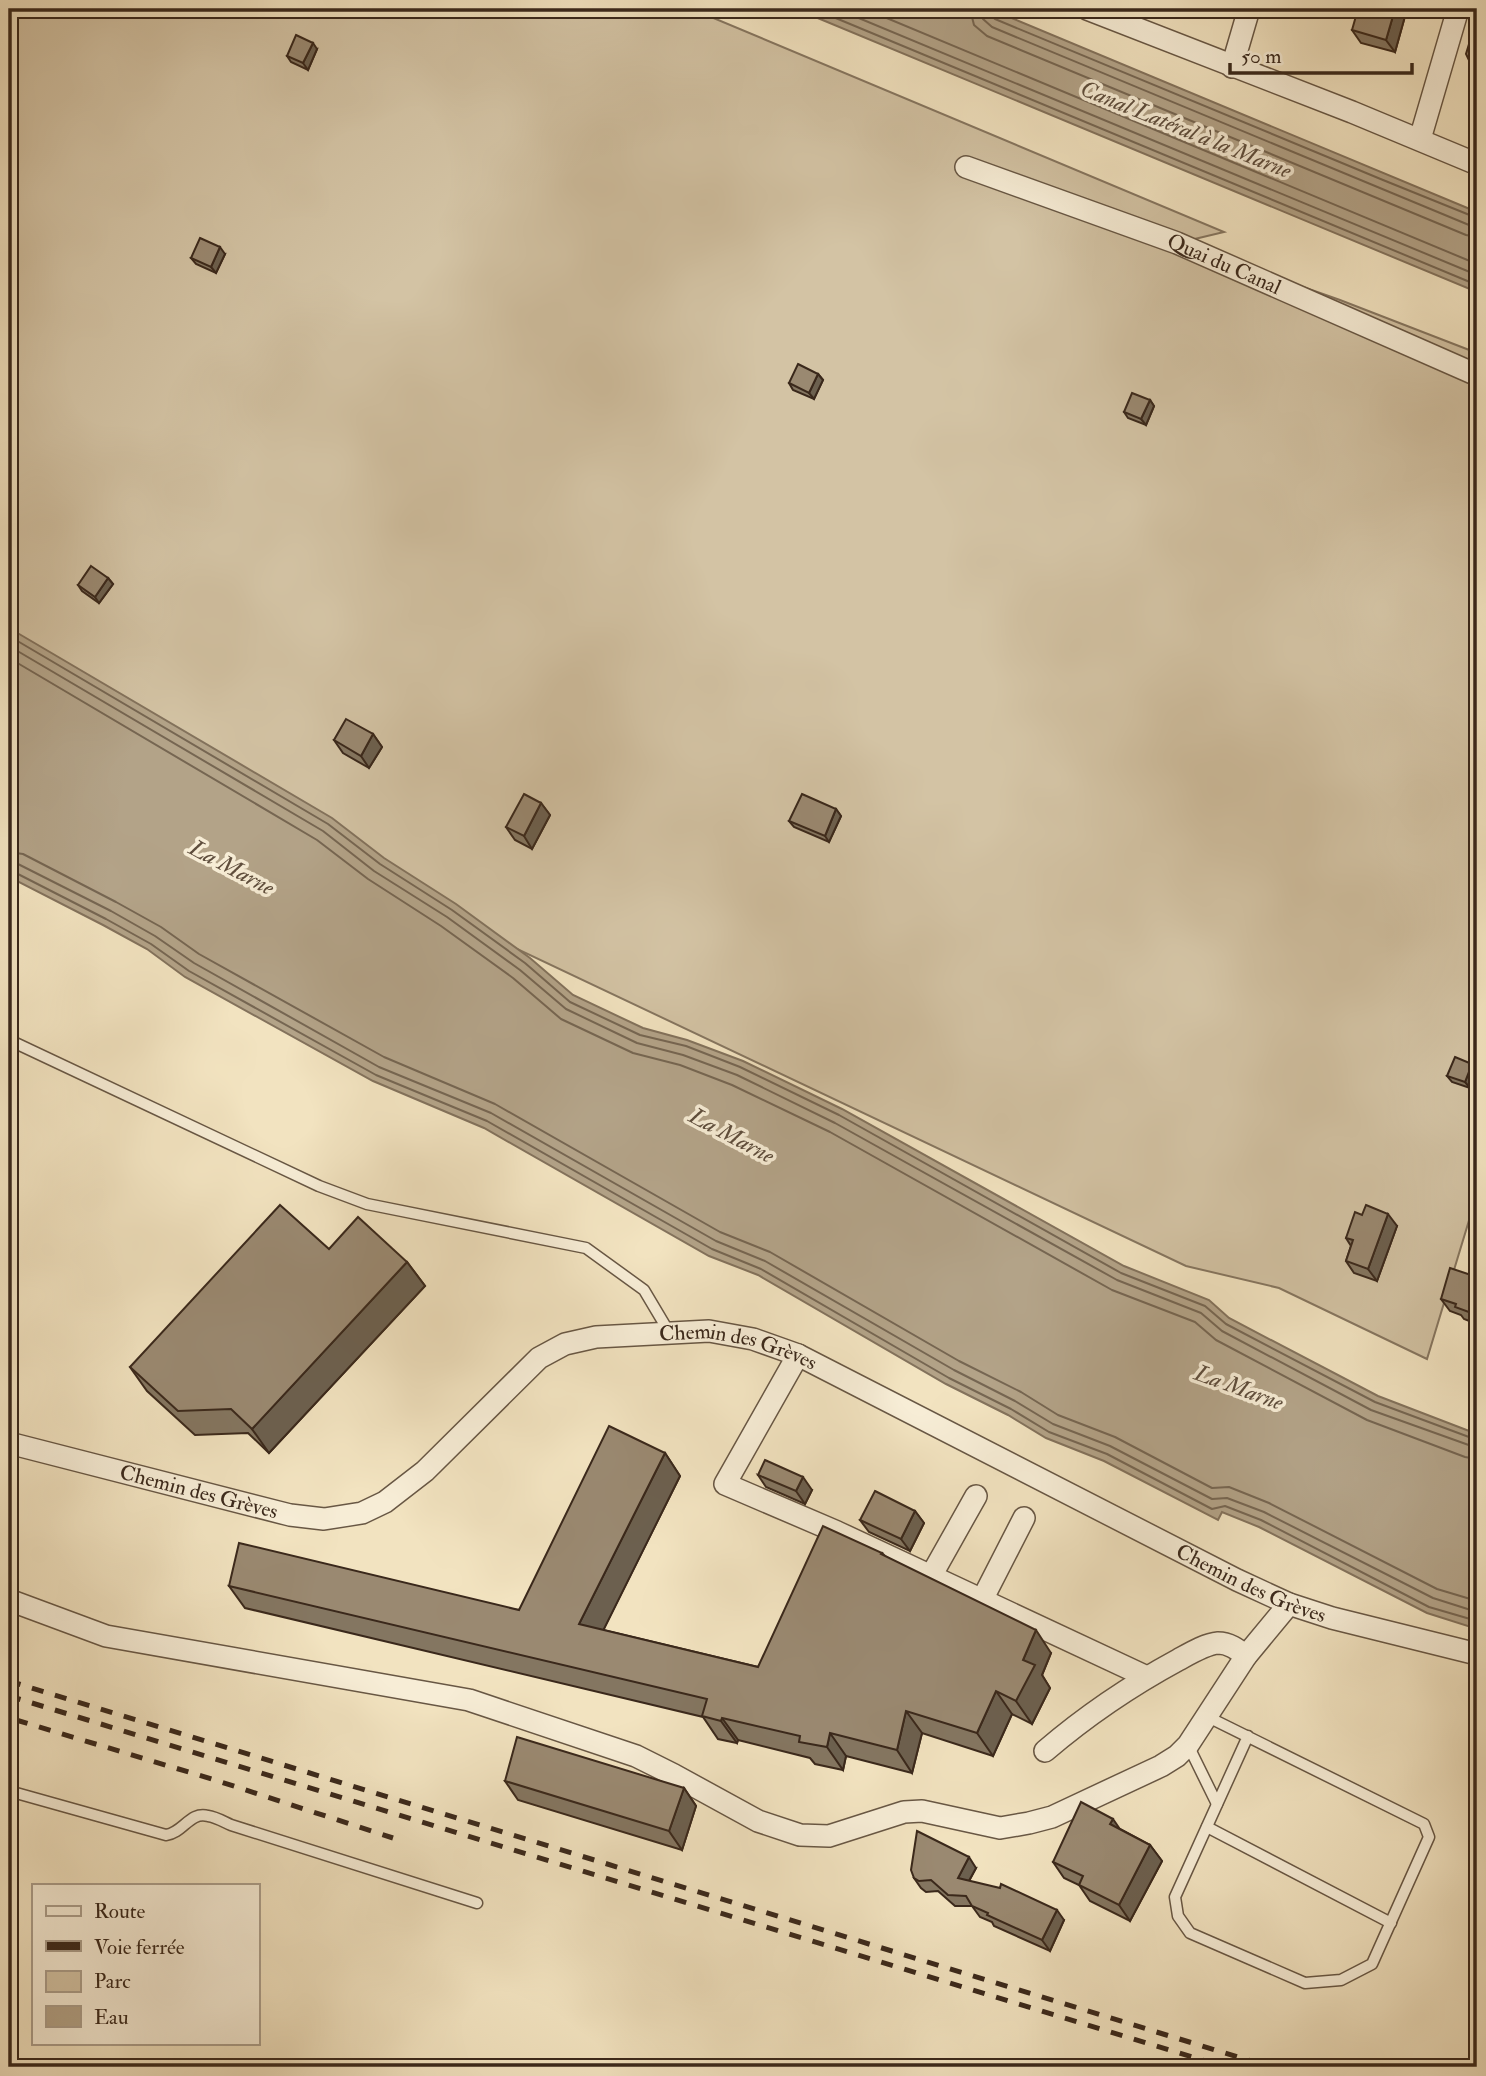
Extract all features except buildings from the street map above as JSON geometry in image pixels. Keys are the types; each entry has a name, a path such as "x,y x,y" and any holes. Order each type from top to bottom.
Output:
{"street":[{"path":"1087,9 1420,139 1477,164"},
{"path":"1232,66 1249,9"},
{"path":"1420,139 1458,9"},
{"name":"Quai du Canal","path":"966,167 1177,243 1477,375"},
{"name":"Chemin des Grèves","path":"9,1443 290,1515 324,1519 362,1513 385,1502 425,1471 539,1358 565,1344 596,1338 709,1331 753,1339 798,1356 1289,1604 1332,1618 1477,1654"},
{"path":"798,1356 724,1484 837,1532 1147,1677"},
{"path":"931,1576 976,1496"},
{"path":"982,1600 1024,1518"},
{"path":"9,1600 106,1636 469,1700 636,1756 758,1821 800,1835 829,1836 904,1812 922,1811 1000,1828 1029,1824 1052,1817 1161,1766 1188,1745 1246,1656 1289,1604"},
{"path":"1045,1751 1082,1720 1147,1677 1195,1651 1216,1643 1233,1646 1246,1656"}],"lane":[{"path":"9,1040 319,1186 367,1203 586,1248 644,1290 669,1332"},
{"path":"1208,1717 1248,1736 1424,1824 1429,1837 1373,1964 1341,1980 1305,1983 1190,1933 1178,1916 1175,1898 1248,1736"},
{"path":"1188,1745 1217,1804"},
{"path":"9,1791 166,1835 178,1832 193,1818 208,1815 230,1825 477,1903"},
{"path":"1207,1826 1391,1923"}],"green space":[{"path":"9,9 692,9 1224,232 1178,243 1340,300 1477,353 1477,1194 1427,1359 1279,1288 1186,1266 452,918 9,651"}],"water":[{"name":"Canal Latéral à la Marne","path":"796,9 990,9 1477,212 1477,292"},
{"name":"La Marne","path":"9,628 332,818 384,858 456,904 530,958 573,995 643,1028 687,1040 743,1061 842,1109 1124,1266 1209,1300 1229,1318 1378,1396 1477,1434 1477,1629 1427,1613 1259,1527 1222,1512 1218,1520 1104,1461 1046,1438 1008,1415 946,1384 758,1275 709,1256 484,1128 373,1081 185,977 147,949 9,877"}],"railway":[{"path":"9,1681 1271,2067"},
{"path":"9,1696 1225,2067"},
{"path":"16,1720 215,1780 393,1838"}]}
